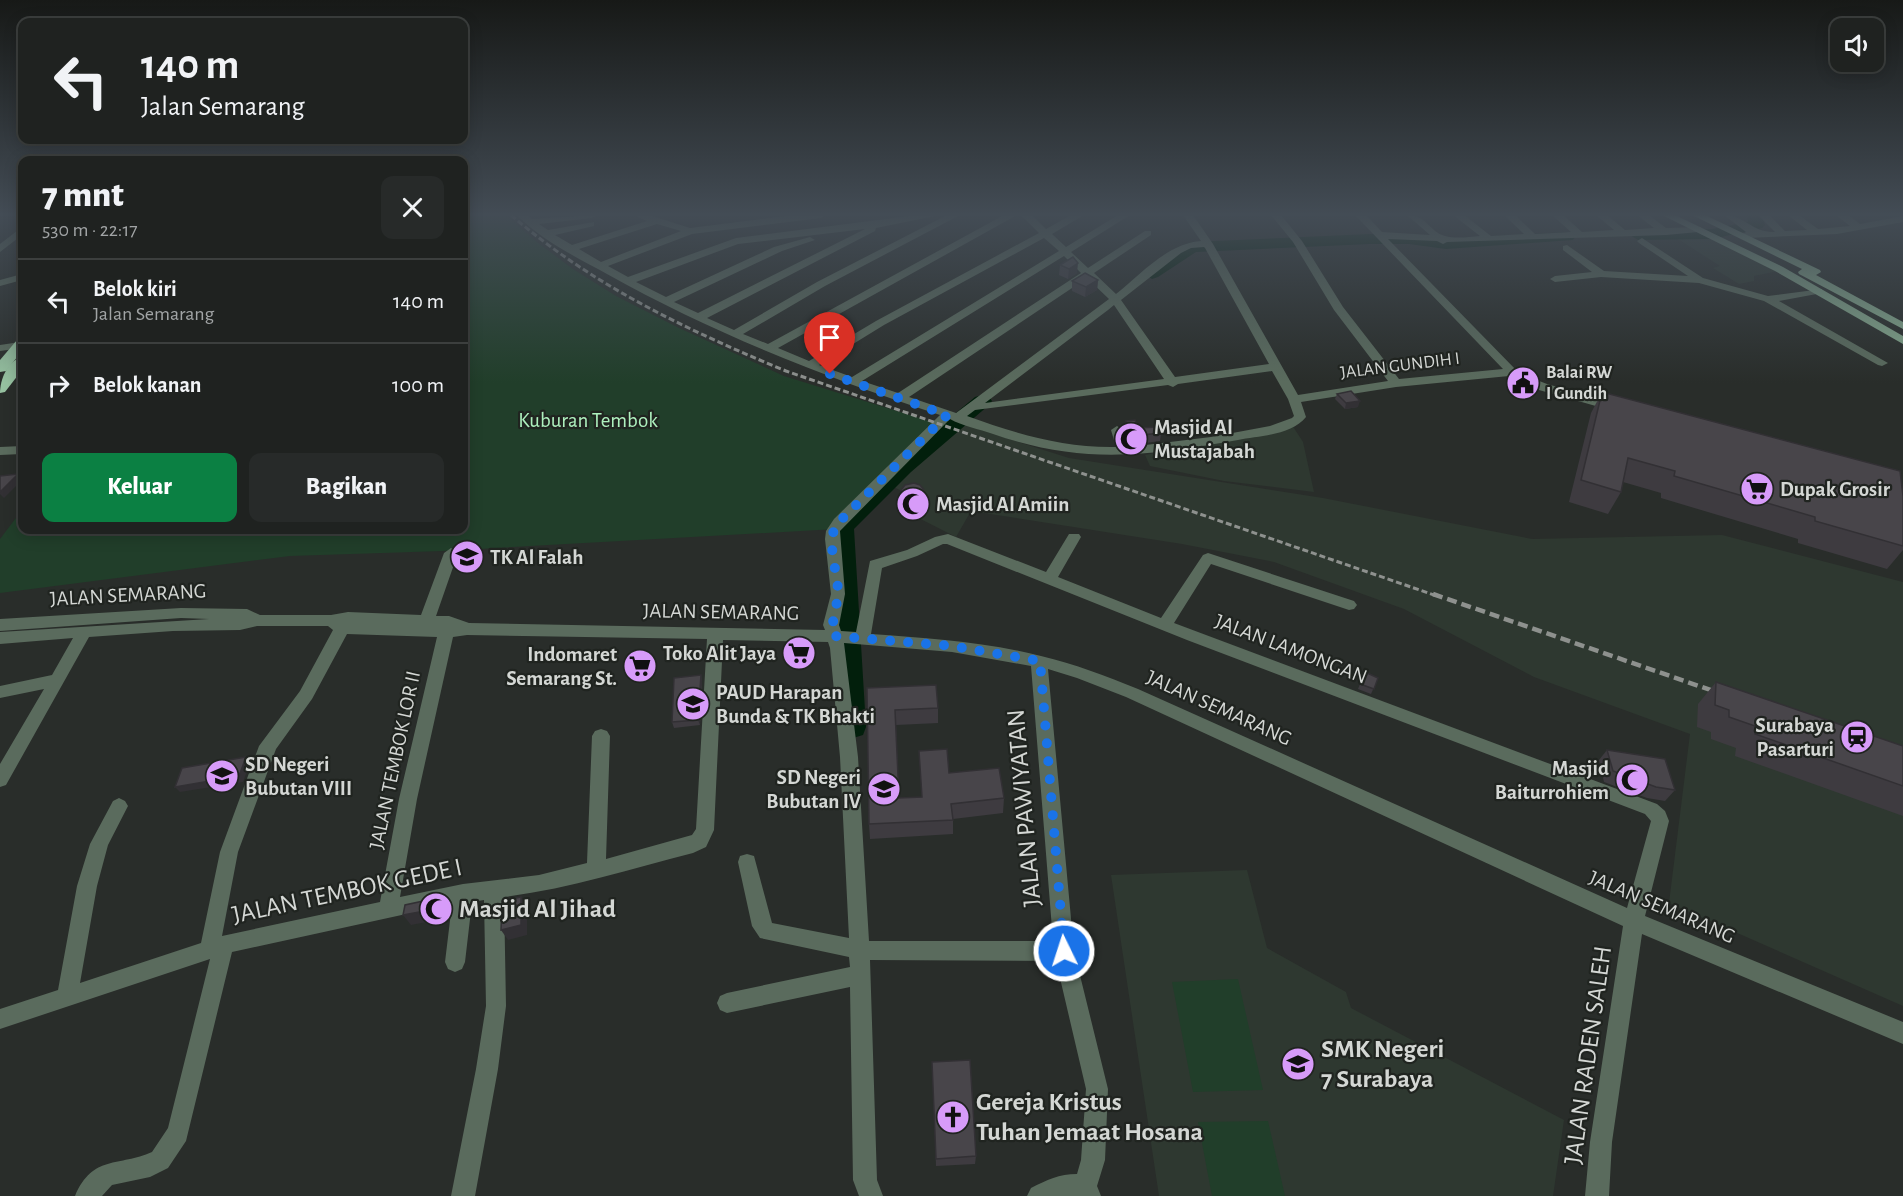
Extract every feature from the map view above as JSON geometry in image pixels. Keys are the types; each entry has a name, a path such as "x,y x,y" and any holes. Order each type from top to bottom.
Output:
{"highway":[{"path":"0,370 18,348"},
{"path":"0,389 18,366"}],"main road":[{"path":"1786,271 1903,341"},
{"path":"1802,271 1903,319"},
{"path":"1802,271 1903,326"},
{"path":"1812,276 1903,333"}],"street":[{"path":"608,271 665,302 734,334 808,366 898,399 1058,448 1124,452 1187,445 1294,424 1300,417 1294,399 1223,271"},
{"path":"625,282 655,271"},
{"path":"665,302 731,271"},
{"path":"698,318 766,284 785,271"},
{"path":"734,334 847,271"},
{"path":"768,349 910,271"},
{"path":"808,366 975,271"},
{"path":"853,381 1033,271"},
{"path":"1084,271 1116,301 1173,383"},
{"path":"898,399 1094,271"},
{"path":"871,1196 865,1180 861,950 849,757 838,648 831,626 838,594 832,538 836,525 957,418 1116,301 1152,271"},
{"path":"1315,271 1338,308 1396,383"},
{"path":"1413,271 1511,372 1543,387 1629,411"},
{"path":"1597,271 1601,274"},
{"path":"1686,271 1700,280"},
{"path":"1555,279 1601,274 1700,280 1768,299 1882,363"},
{"path":"0,283 18,278"},
{"path":"1768,299 1818,291"},
{"path":"0,348 18,345"},
{"path":"975,406 1173,383 1275,367"},
{"name":"JALAN GUNDIH I","path":"1294,399 1396,383 1511,372"},
{"path":"1117,430 1124,452"},
{"path":"0,451 18,450"},
{"path":"1050,579 1074,537"},
{"name":"JALAN LAMONGAN","path":"861,638 875,565 912,553 940,540 952,540 1165,624 1651,809 1659,816 1660,821 1634,921"},
{"path":"427,620 450,553"},
{"path":"1165,624 1208,558 1348,605"},
{"name":"JALAN SEMARANG","path":"0,625 181,613 247,614 256,620"},
{"name":"JALAN SEMARANG","path":"0,638 173,625 240,624 256,620 467,629 836,636 952,646 1040,661 1082,673 1132,693 1634,921 1903,1033"},
{"name":"JALAN SEMARANG","path":"340,622 427,620 447,627"},
{"path":"87,1196 101,1178 108,1174 150,1165 160,1160 178,1133 217,947 229,852 268,746 306,695 340,622"},
{"name":"JALAN TEMBOK LOR II","path":"387,909 408,799 447,627"},
{"path":"0,780 85,631"},
{"name":"JALAN TEMBOK GEDE I","path":"0,1019 217,947 423,900 539,884 693,845 699,841 705,830 716,634"},
{"name":"JALAN PAWIYATAN","path":"1040,661 1064,951 1097,1089 1093,1160 1087,1191"},
{"path":"0,692 56,680"},
{"path":"596,870 601,736"},
{"path":"67,995 87,886 99,844 119,806"},
{"path":"747,862 762,926 767,931 861,950 1064,951"},
{"path":"463,1196 488,1069 496,1006 494,889"},
{"path":"455,962 463,893"},
{"name":"JALAN RADEN SALEH","path":"1598,1196 1600,1142 1634,921"},
{"path":"727,1003 861,975"},
{"path":"1039,1196 1060,1186 1087,1191"}],"shaded area":[{"path":"1718,271 1778,271 1754,276 1754,281 1739,284"},
{"path":"959,423 1069,458 1323,498 1532,539 1722,535 1903,582 1903,1006 1669,903 1690,734 1534,677 1404,609 1274,562 1182,544 971,511 956,537 895,506 909,494 891,486"},
{"path":"1292,425 1303,442 1314,492 1224,481 1150,466 1145,455"},
{"name":"SMK Negeri 7 Surabaya","path":"1247,870 1267,948 1346,992 1351,1008 1564,1120 1553,1196 1159,1196 1111,875"}],"green space":[{"name":"Kuburan Tembok","path":"468,271 576,271 616,296 679,328 784,376 945,426 836,529 443,551 290,556 0,593 0,539 18,515 18,534 468,534"},
{"path":"1238,979 1263,1090 1193,1092 1172,982"},
{"path":"1268,1121 1285,1196 1212,1196 1198,1122"}],"building":[{"path":"1085,273 1098,280 1086,287 1072,281"},
{"path":"1351,391 1360,401 1346,403 1337,394"},
{"name":"Dupak Grosir","path":"1602,392 1900,471 1903,496 1903,546 1815,521 1815,517 1674,476 1675,471 1628,458 1621,492 1581,480"},
{"path":"1135,420 1138,428 1159,427 1161,433 1132,436 1126,421"},
{"path":"18,474 0,492 0,476"},
{"path":"914,483 920,485 924,490 920,496 904,496 901,490 905,485"},
{"path":"1365,672 1378,678 1374,689 1360,684"},
{"path":"701,675 698,720 672,722 674,678"},
{"path":"1716,682 1903,746 1903,786 1755,734 1755,726 1729,717 1729,710 1715,705"},
{"name":"SD Negeri Bubutan IV","path":"936,685 938,708 895,710 899,798 922,797 919,751 947,749 949,773 999,768 1004,798 951,804 953,820 869,824 867,688"},
{"path":"1607,750 1665,759 1675,790 1656,787 1613,771"},
{"path":"246,757 239,776 175,787 182,768"},
{"path":"442,897 441,908 403,915 405,905"},
{"path":"521,897 521,925 501,930 502,901"},
{"name":"Gereja Kristus Tuhan Jemaat Hosana","path":"970,1060 976,1156 936,1159 932,1062"}],"waterway":[{"path":"1152,274 1157,271"},
{"path":"853,727 843,527 904,467 982,401"}],"railway":[{"path":"586,271 677,322 786,371 1437,596"},
{"path":"1433,594 1725,695"}],"place":[{"name":"Balai RW I Gundih","path":"1523,383"},
{"name":"Masjid Al Mustajabah","path":"1131,439"},
{"name":"Dupak Grosir","path":"1757,489"},
{"name":"Masjid Al Amiin","path":"913,504"},
{"name":"TK Al Falah","path":"467,557"},
{"name":"Toko Alit Jaya","path":"799,653"},
{"name":"Indomaret Semarang St.","path":"640,666"},
{"name":"PAUD Harapan Bunda & TK Bhakti","path":"693,704"},
{"name":"Surabaya Pasarturi","path":"1857,737"},
{"name":"SD Negeri Bubutan VIII","path":"222,776"},
{"name":"Masjid Baiturrohiem","path":"1632,780"},
{"name":"SD Negeri Bubutan IV","path":"884,789"},
{"name":"Masjid Al Jihad","path":"436,909"},
{"name":"SMK Negeri 7 Surabaya","path":"1298,1064"},
{"name":"Gereja Kristus Tuhan Jemaat Hosana","path":"953,1117"}],"route":[{"path":"830,374 947,415 836,525 832,538 838,594 831,626 833,636 952,646 1040,661 1064,951"}]}
